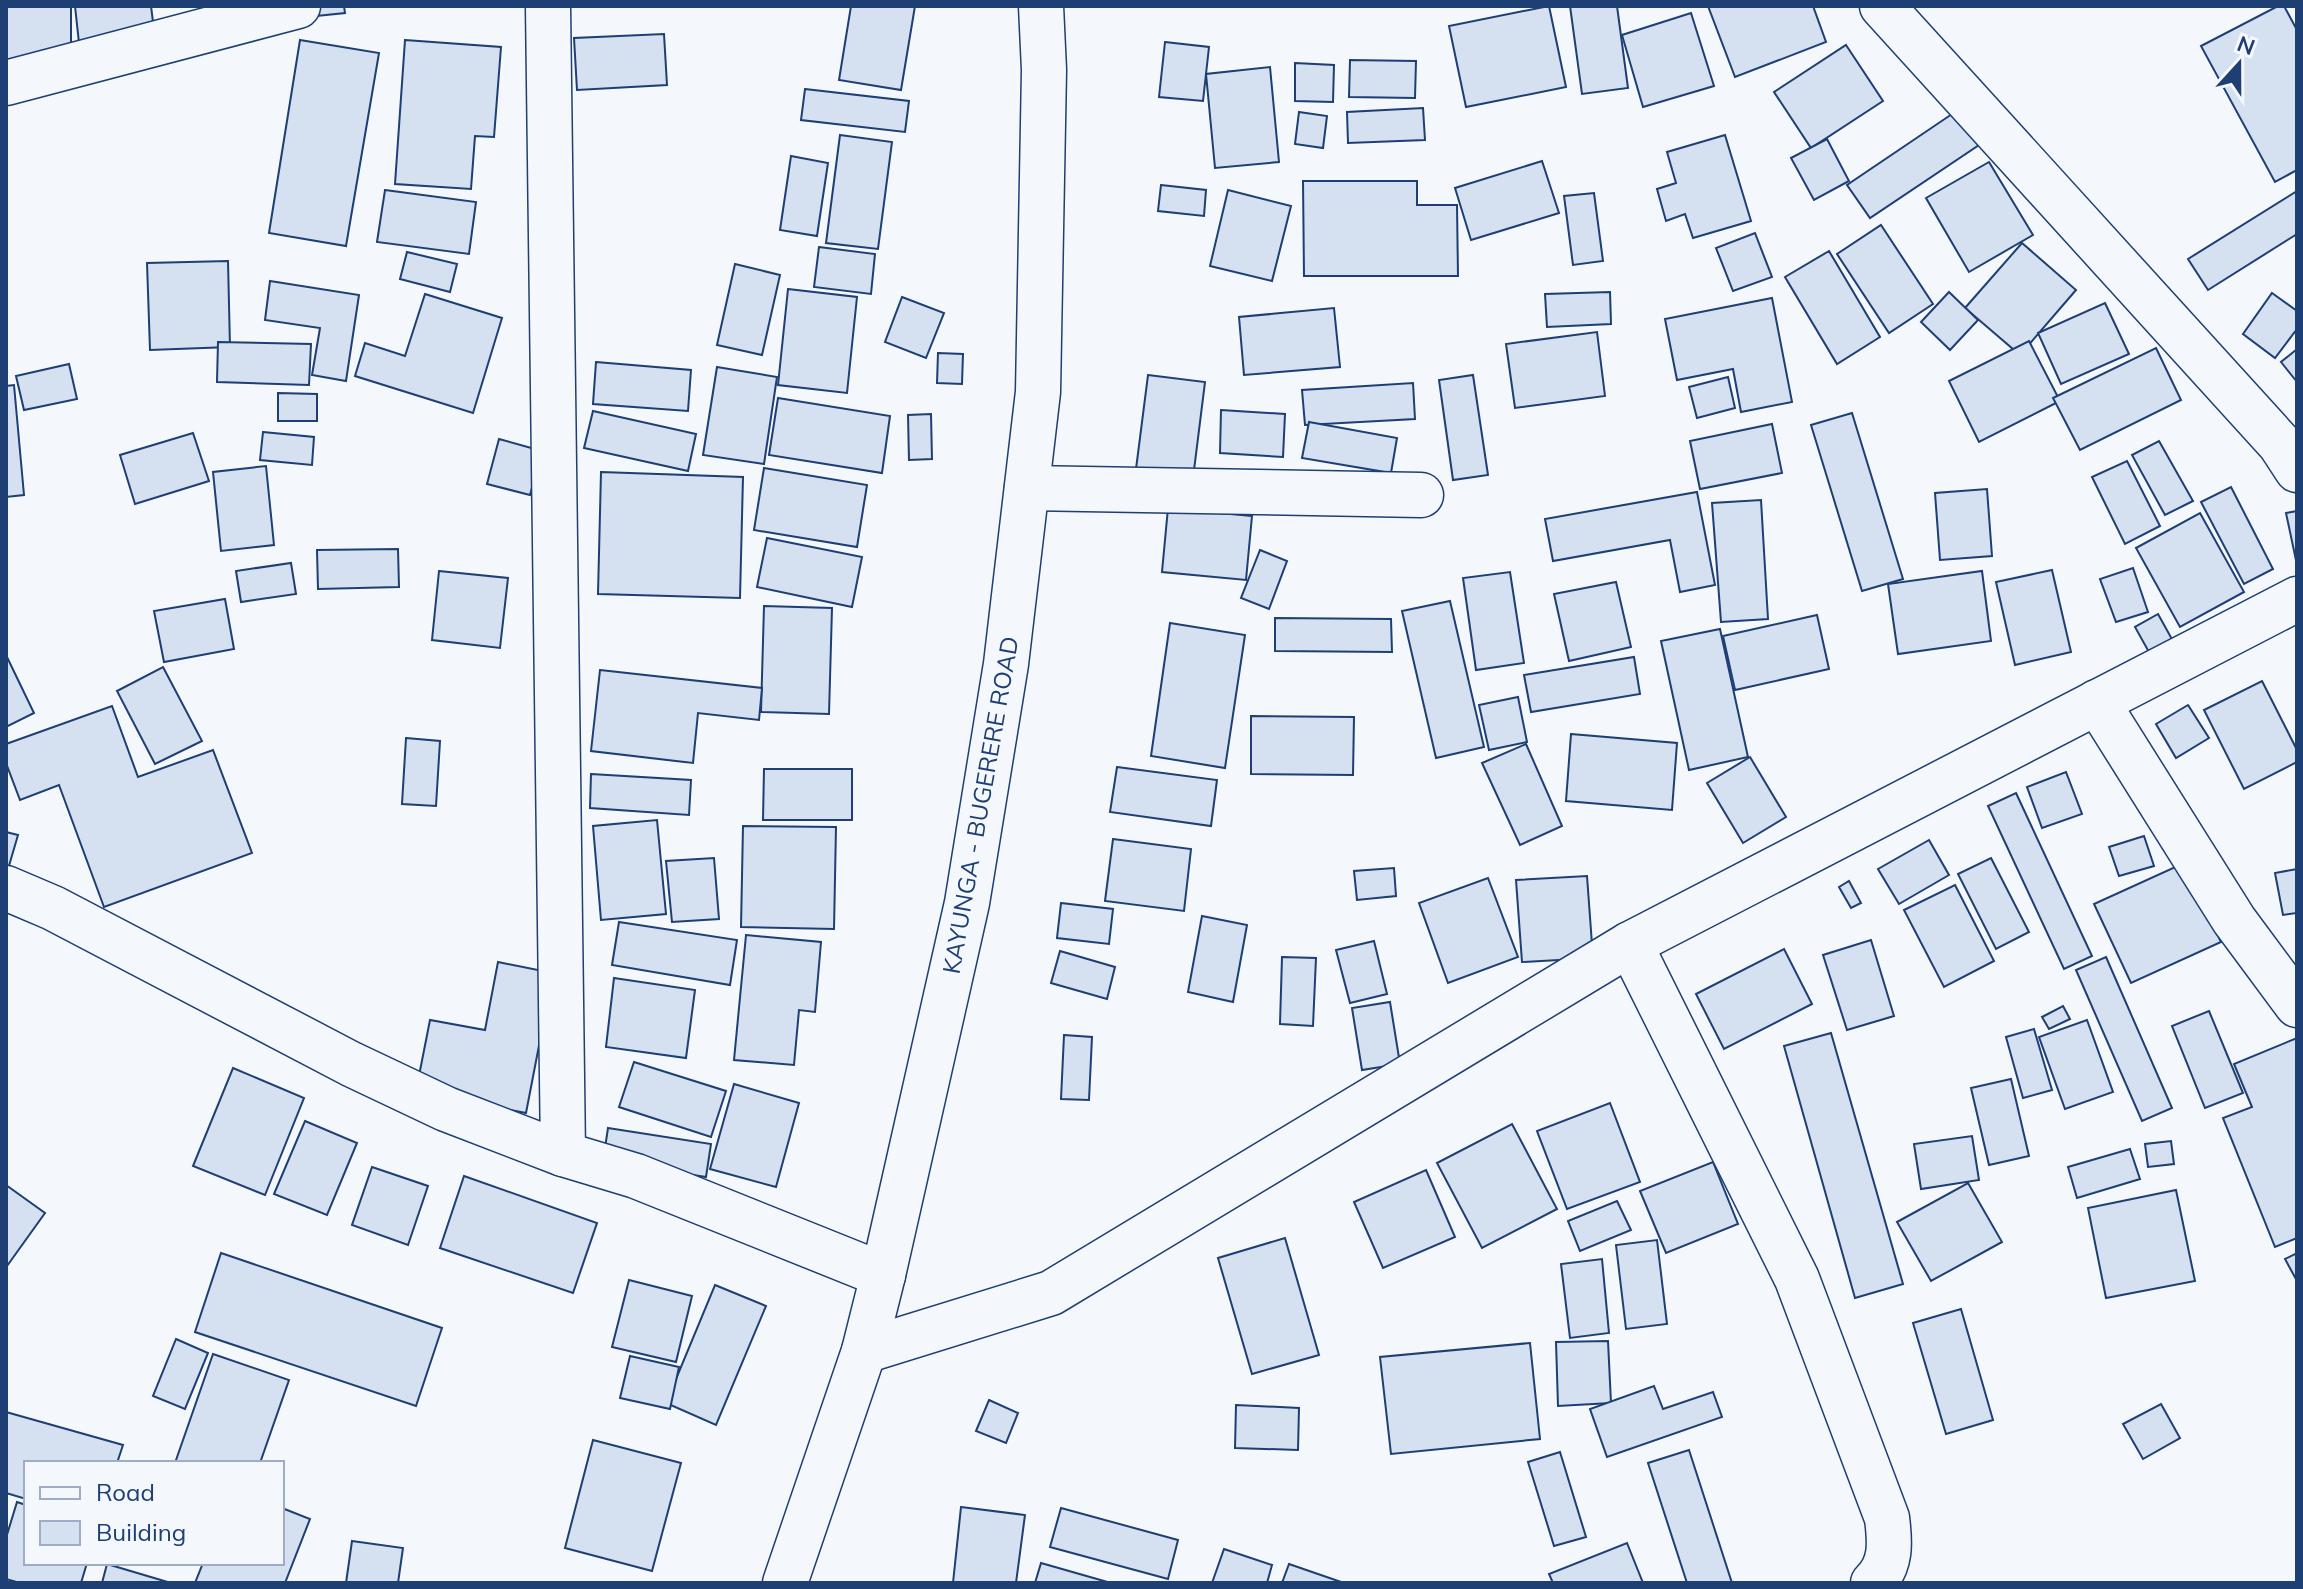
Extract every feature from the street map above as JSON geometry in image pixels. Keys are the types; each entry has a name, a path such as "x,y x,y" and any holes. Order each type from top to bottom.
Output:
{"street":[{"path":"6,83 298,6"},
{"path":"548,6 563,1154"},
{"name":"KAYUNGA - BUGERERE ROAD","path":"785,1583 864,1351 883,1275 967,903 1006,664 1038,392 1044,70 1041,6"},
{"path":"1882,6 2280,444 2297,470"},
{"path":"1027,488 1421,495"},
{"path":"864,1351 1051,1293 1630,944 2297,599"},
{"path":"2097,702 2234,920 2297,1005"},
{"path":"6,888 53,908 351,1064 446,1109 563,1154 636,1176 883,1275"},
{"path":"1630,944 1797,1279 1887,1518 1890,1549 1881,1575 1873,1583"}],"building":[{"path":"6,6 71,6 71,61 6,60"},
{"path":"75,6 151,6 158,62 82,71"},
{"path":"295,6 344,6 345,13 297,18"},
{"path":"851,6 915,6 901,90 839,80"},
{"path":"1549,6 1566,87 1466,107 1449,26"},
{"path":"1570,6 1617,6 1628,88 1582,94"},
{"path":"1708,6 1813,6 1826,42 1735,77"},
{"path":"2278,6 2284,6 2297,30 2297,170 2275,182 2201,46"},
{"path":"1691,13 1714,86 1643,107 1622,35"},
{"path":"664,34 667,85 577,90 574,38"},
{"path":"300,40 379,53 346,246 269,233"},
{"path":"405,40 501,47 494,137 475,136 471,189 395,184"},
{"path":"1165,42 1209,47 1203,101 1159,97"},
{"path":"1846,45 1883,101 1811,148 1774,92"},
{"path":"1350,60 1416,61 1415,98 1349,97"},
{"path":"1295,63 1334,65 1333,102 1295,101"},
{"path":"1270,67 1279,162 1215,168 1206,74"},
{"path":"805,89 909,101 905,132 801,120"},
{"path":"1423,108 1425,140 1348,143 1347,112"},
{"path":"1299,112 1327,116 1323,148 1295,144"},
{"path":"1955,112 1979,145 1870,218 1847,185"},
{"path":"840,135 892,142 878,249 826,243"},
{"path":"1725,135 1751,221 1693,238 1685,214 1666,221 1657,189 1676,183 1667,152"},
{"path":"1827,139 1849,181 1814,200 1791,158"},
{"path":"791,156 828,163 817,236 780,230"},
{"path":"1542,161 1559,213 1471,240 1455,188"},
{"path":"1989,162 2033,235 1969,272 1926,198"},
{"path":"1303,181 1417,181 1417,205 1457,205 1458,276 1304,276"},
{"path":"1161,185 1206,190 1204,216 1158,211"},
{"path":"385,190 476,202 469,254 377,242"},
{"path":"1228,190 1291,206 1272,281 1210,266"},
{"path":"2297,191 2297,234 2208,290 2188,259"},
{"path":"1594,193 1603,261 1573,265 1564,196"},
{"path":"1881,225 1933,304 1889,333 1837,254"},
{"path":"1755,233 1772,277 1733,291 1716,248"},
{"path":"2022,243 2076,290 2020,355 1965,308"},
{"path":"819,247 875,254 871,294 814,287"},
{"path":"1829,251 1880,337 1837,364 1785,277"},
{"path":"407,252 457,264 450,292 400,279"},
{"path":"228,261 230,347 150,350 147,263"},
{"path":"735,264 780,275 762,355 717,345"},
{"path":"270,281 359,295 346,381 312,375 320,328 265,320"},
{"path":"788,289 857,297 847,393 778,385"},
{"path":"1610,292 1611,324 1547,327 1545,294"},
{"path":"1949,292 1978,320 1950,350 1921,322"},
{"path":"2272,293 2297,311 2297,329 2275,358 2243,334"},
{"path":"425,294 502,318 473,413 355,376 365,343 405,356"},
{"path":"902,297 944,313 926,358 885,342"},
{"path":"1772,298 1792,402 1741,412 1733,369 1677,380 1665,319"},
{"path":"2105,303 2129,354 2061,384 2038,333"},
{"path":"1334,308 1340,367 1244,375 1239,317"},
{"path":"1597,332 1605,396 1515,408 1506,344"},
{"path":"2029,341 2060,401 1979,442 1949,381"},
{"path":"218,342 311,344 309,385 217,382"},
{"path":"2156,348 2181,400 2080,450 2053,398"},
{"path":"2297,349 2297,382 2281,362"},
{"path":"938,353 963,354 962,384 937,383"},
{"path":"596,362 691,370 688,411 593,404"},
{"path":"69,364 77,399 24,410 16,376"},
{"path":"717,367 777,377 764,464 703,455"},
{"path":"1148,375 1205,382 1193,478 1136,469"},
{"path":"1473,375 1488,475 1453,480 1439,380"},
{"path":"1728,377 1735,408 1697,418 1689,387"},
{"path":"1413,383 1415,419 1305,425 1302,390"},
{"path":"14,385 24,495 6,497 6,386"},
{"path":"278,393 317,394 317,421 278,421"},
{"path":"778,398 890,416 882,473 769,455"},
{"path":"1221,410 1285,414 1283,457 1220,453"},
{"path":"593,411 696,434 688,471 584,448"},
{"path":"1852,413 1903,579 1862,591 1811,425"},
{"path":"931,414 932,459 909,460 908,415"},
{"path":"1309,422 1397,438 1391,473 1302,458"},
{"path":"1772,424 1782,473 1700,489 1690,441"},
{"path":"263,432 314,437 312,465 260,460"},
{"path":"193,433 209,481 135,504 120,455"},
{"path":"499,439 542,451 530,495 487,484"},
{"path":"2159,441 2193,501 2165,515 2132,455"},
{"path":"2127,461 2160,526 2125,544 2092,477"},
{"path":"266,466 274,545 221,551 213,472"},
{"path":"764,468 867,485 857,547 754,530"},
{"path":"601,472 743,477 740,598 598,594"},
{"path":"2231,487 2273,569 2244,584 2201,502"},
{"path":"1987,489 1992,556 1940,560 1935,493"},
{"path":"1697,492 1715,585 1680,592 1670,540 1553,561 1545,519"},
{"path":"1761,500 1768,619 1721,622 1712,503"},
{"path":"1168,508 1252,516 1246,580 1162,572"},
{"path":"2297,511 2297,565 2286,513"},
{"path":"2200,513 2244,592 2180,627 2136,548"},
{"path":"767,538 862,557 852,607 757,587"},
{"path":"398,549 399,587 318,589 317,550"},
{"path":"1260,550 1287,561 1269,609 1241,598"},
{"path":"291,563 296,594 241,602 236,571"},
{"path":"2133,568 2148,612 2116,622 2100,579"},
{"path":"2052,570 2071,652 2015,665 1996,582"},
{"path":"439,571 508,578 500,648 432,640"},
{"path":"1982,571 1991,641 1898,654 1888,584"},
{"path":"1510,572 1524,663 1476,670 1463,578"},
{"path":"1616,582 1631,647 1569,661 1554,594"},
{"path":"225,599 234,649 164,662 154,611"},
{"path":"1450,601 1484,747 1436,758 1402,611"},
{"path":"764,606 832,608 829,714 761,712"},
{"path":"2158,614 2173,641 2150,654 2135,627"},
{"path":"1817,615 1829,669 1735,690 1723,636"},
{"path":"1275,618 1391,619 1392,652 1275,651"},
{"path":"1170,623 1245,635 1225,768 1151,756"},
{"path":"1720,629 1748,757 1689,770 1661,641"},
{"path":"6,655 34,713 6,727"},
{"path":"1634,657 1640,694 1531,712 1524,675"},
{"path":"163,667 202,741 155,764 117,691"},
{"path":"600,670 762,688 759,720 698,713 693,763 591,751"},
{"path":"2262,681 2297,750 2297,762 2244,789 2204,710"},
{"path":"1518,697 1527,742 1489,750 1479,705"},
{"path":"2188,705 2209,738 2176,758 2156,724"},
{"path":"112,706 138,777 213,750 252,853 104,907 59,785 20,800 6,763 6,744"},
{"path":"1251,716 1354,717 1353,775 1251,774"},
{"path":"1571,734 1677,743 1672,810 1566,801"},
{"path":"406,738 440,741 436,806 402,804"},
{"path":"1526,744 1562,826 1520,845 1482,763"},
{"path":"1750,757 1786,817 1743,843 1707,783"},
{"path":"1117,767 1217,780 1211,826 1110,812"},
{"path":"764,769 852,769 852,820 763,820"},
{"path":"2066,772 2082,814 2042,828 2027,787"},
{"path":"591,774 691,780 689,815 590,808"},
{"path":"2016,793 2092,956 2064,969 1988,806"},
{"path":"657,820 666,914 601,920 593,826"},
{"path":"743,826 836,827 834,929 741,927"},
{"path":"6,832 18,835 6,876"},
{"path":"2144,836 2154,866 2119,876 2109,847"},
{"path":"1113,839 1191,849 1184,911 1105,901"},
{"path":"1929,840 1949,875 1899,904 1878,869"},
{"path":"714,858 719,919 672,922 666,861"},
{"path":"1991,858 2029,932 1996,949 1958,874"},
{"path":"2184,863 2221,942 2131,983 2094,904"},
{"path":"1394,868 1396,896 1357,900 1354,871"},
{"path":"2297,869 2297,913 2283,915 2275,873"},
{"path":"1587,876 1593,958 1522,962 1516,880"},
{"path":"1488,878 1518,957 1448,983 1419,903"},
{"path":"1849,881 1861,903 1851,908 1839,887"},
{"path":"1955,885 1994,961 1944,987 1904,910"},
{"path":"1061,903 1113,909 1109,944 1057,938"},
{"path":"1202,916 1247,925 1233,1002 1188,992"},
{"path":"619,922 737,940 730,985 612,965"},
{"path":"746,935 821,942 815,1012 799,1010 794,1065 734,1060"},
{"path":"1871,940 1894,1016 1847,1030 1823,955"},
{"path":"1374,941 1387,994 1350,1003 1336,950"},
{"path":"1784,949 1812,1004 1724,1049 1696,994"},
{"path":"1060,951 1115,967 1107,999 1051,983"},
{"path":"1282,957 1316,958 1313,1026 1280,1024"},
{"path":"2106,957 2172,1108 2142,1121 2076,970"},
{"path":"498,962 553,973 526,1113 416,1091 430,1020 485,1030"},
{"path":"614,978 695,990 686,1058 606,1047"},
{"path":"1390,1002 1400,1064 1362,1070 1352,1008"},
{"path":"2063,1006 2070,1019 2049,1029 2042,1017"},
{"path":"2209,1011 2243,1093 2205,1108 2172,1026"},
{"path":"2087,1020 2113,1092 2065,1109 2039,1037"},
{"path":"2034,1029 2052,1090 2023,1098 2006,1037"},
{"path":"1831,1033 1903,1284 1855,1298 1784,1046"},
{"path":"1064,1035 1092,1037 1089,1100 1061,1099"},
{"path":"2297,1038 2297,1238 2275,1247 2223,1118 2252,1107 2234,1064"},
{"path":"634,1062 726,1091 711,1137 619,1107"},
{"path":"233,1068 304,1098 265,1195 193,1166"},
{"path":"2011,1079 2029,1156 1989,1165 1971,1088"},
{"path":"734,1084 799,1103 776,1187 710,1169"},
{"path":"1610,1103 1640,1182 1567,1209 1537,1131"},
{"path":"305,1121 357,1143 327,1215 274,1194"},
{"path":"1512,1124 1557,1209 1482,1248 1437,1163"},
{"path":"608,1128 711,1144 706,1177 603,1161"},
{"path":"1972,1136 1979,1180 1921,1189 1914,1144"},
{"path":"2171,1141 2174,1164 2148,1167 2145,1144"},
{"path":"2130,1149 2140,1179 2077,1198 2068,1167"},
{"path":"1713,1162 1738,1224 1666,1253 1640,1191"},
{"path":"372,1167 428,1186 408,1245 352,1225"},
{"path":"1426,1170 1455,1237 1383,1268 1354,1202"},
{"path":"464,1176 597,1223 573,1293 440,1248"},
{"path":"1968,1183 2002,1242 1931,1281 1897,1222"},
{"path":"6,1185 45,1213 7,1266 6,1265"},
{"path":"2176,1190 2195,1281 2106,1298 2088,1208"},
{"path":"1617,1201 1631,1230 1580,1251 1568,1221"},
{"path":"1285,1238 1319,1355 1252,1374 1218,1258"},
{"path":"1657,1240 1667,1324 1626,1329 1616,1245"},
{"path":"221,1253 442,1328 416,1406 195,1332"},
{"path":"2297,1253 2297,1281 2285,1259"},
{"path":"1602,1259 1609,1333 1570,1338 1561,1264"},
{"path":"629,1280 692,1296 676,1362 612,1347"},
{"path":"715,1285 766,1306 716,1425 666,1403"},
{"path":"1961,1309 1993,1420 1946,1434 1913,1323"},
{"path":"176,1339 208,1353 185,1409 153,1396"},
{"path":"1608,1341 1611,1403 1558,1406 1556,1342"},
{"path":"1530,1343 1540,1439 1391,1454 1380,1357"},
{"path":"213,1354 289,1380 261,1461 176,1461"},
{"path":"630,1356 679,1367 670,1409 620,1398"},
{"path":"1654,1386 1663,1409 1713,1392 1722,1417 1607,1457 1590,1409"},
{"path":"989,1400 1018,1413 1006,1443 976,1431"},
{"path":"2161,1404 2180,1438 2143,1459 2123,1424"},
{"path":"1236,1405 1299,1408 1298,1450 1235,1448"},
{"path":"6,1412 123,1445 118,1461 24,1461 24,1498 6,1493"},
{"path":"593,1440 681,1463 652,1571 565,1548"},
{"path":"1689,1450 1732,1583 1687,1583 1648,1463"},
{"path":"1560,1452 1586,1537 1554,1546 1528,1462"},
{"path":"17,1502 24,1504 24,1565 86,1565 81,1583 20,1583 6,1579 6,1538"},
{"path":"961,1507 1025,1515 1016,1583 953,1583"},
{"path":"1061,1508 1178,1540 1168,1579 1050,1547"},
{"path":"284,1509 310,1519 285,1583 195,1583 202,1565 284,1565"},
{"path":"352,1541 403,1548 398,1583 346,1583"},
{"path":"1627,1543 1643,1583 1553,1583 1549,1574"},
{"path":"1224,1549 1272,1565 1267,1583 1212,1583"},
{"path":"1041,1563 1111,1583 1035,1583"},
{"path":"1289,1564 1344,1583 1282,1583"},
{"path":"107,1565 110,1565 171,1583 102,1583"}]}
